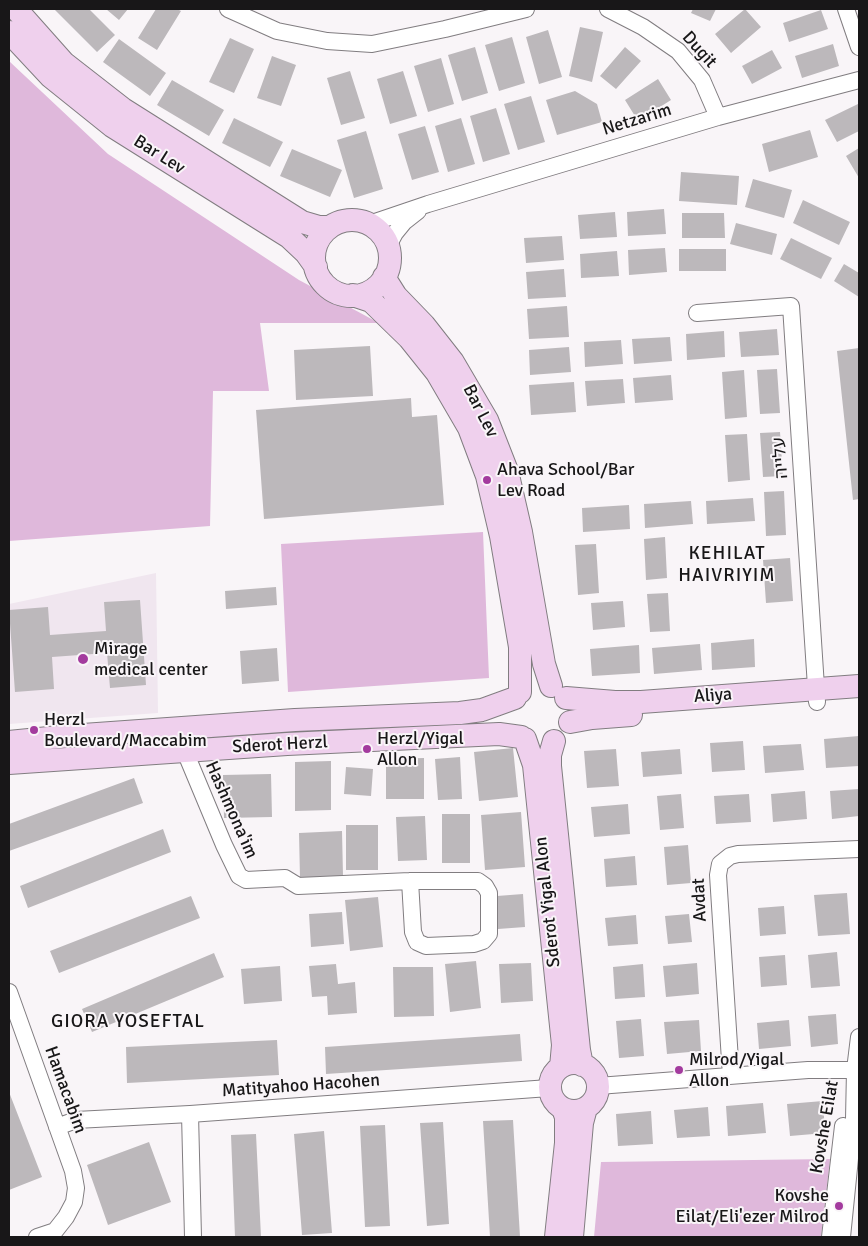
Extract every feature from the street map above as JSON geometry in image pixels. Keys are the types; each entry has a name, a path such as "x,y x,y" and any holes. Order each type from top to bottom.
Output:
{"street":[{"name":"Bar Lev","path":"16,9 64,62 123,109 302,222 320,228 330,227"},
{"path":"228,9 277,31 327,42 372,44 445,29 508,11 526,9"},
{"name":"Dugit","path":"608,9 643,26 678,51 702,80 718,117"},
{"path":"846,9 859,47"},
{"name":"Bar Lev","path":"9,32 51,77 112,126 289,237 306,253 316,267"},
{"name":"Netzarim","path":"369,224 428,204 718,117 859,80"},
{"name":"Netzarim","path":"388,246 404,222 428,204"},
{"path":"355,220 369,224 378,230 388,246 390,263 384,277 370,291 353,295 346,295 330,288 318,274 314,261 315,248 321,236 330,227 342,221 355,220"},
{"name":"Bar Lev","path":"384,277 396,296 424,325 453,362 487,420 506,471 521,532 544,664 559,692"},
{"name":"Bar Lev","path":"353,295 375,304 409,338 437,373 470,428 488,476 502,536 520,647 518,695"},
{"name":"עלייה","path":"697,313 791,306 817,695"},
{"path":"538,684 559,692 570,706 570,722 565,732 554,741 538,744 523,738 516,731 511,714 512,706 518,695 530,686 538,684"},
{"name":"Aliya","path":"570,722 817,695 859,686"},
{"name":"Aliya","path":"559,692 615,702 817,695 859,699"},
{"name":"Sderot Herzl","path":"9,742 295,720 460,713 488,708 518,695"},
{"name":"Hashmona'im","path":"176,728 183,751 238,876 246,880 285,878 298,886 410,881"},
{"name":"Sderot Herzl","path":"9,763 287,744 499,734 523,738"},
{"name":"Sderot Yigal Alon","path":"523,738 534,765 563,1044 572,1066"},
{"name":"Sderot Yigal Alon","path":"554,741 550,755 550,766 579,1050 572,1066"},
{"name":"Avdat","path":"731,1076 718,875 720,864 730,856 738,854 859,849"},
{"path":"410,881 478,881 485,886 489,893 489,934 483,941 474,944 426,946 417,942 413,932 410,881"},
{"name":"Hamacabim","path":"9,992 57,1127 76,1188 74,1202 66,1217 55,1231 37,1237"},
{"path":"598,1086 820,1069 855,1070 859,1037"},
{"path":"572,1066 594,1074 598,1086 596,1097 592,1103 578,1111 563,1109 557,1105 552,1098 549,1088 552,1076 572,1066"},
{"name":"Kovshe Eilat","path":"830,1237 846,1103 855,1070"},
{"name":"Kovshe Eilat","path":"842,1237 854,1118 855,1070"},
{"name":"Matityahoo Hacohen","path":"57,1127 76,1120 190,1114 549,1088"},
{"path":"572,1237 582,1123 586,1108"},
{"path":"556,1237 566,1143 566,1118 563,1109"},
{"path":"190,1114 193,1237"}],"shaded area":[{"path":"9,61 108,154 299,280 379,323 260,323 269,391 213,391 210,526 9,541"},
{"path":"483,532 489,678 288,692 281,544"},
{"name":"Mirage medical center","path":"156,573 158,713 9,724 9,604"},
{"path":"830,1159 821,1237 594,1237 601,1162"}],"building":[{"path":"89,9 115,35 97,52 55,10"},
{"path":"106,9 128,9 119,20"},
{"path":"156,9 177,9 181,11 157,50 138,38"},
{"path":"693,9 716,9 710,21 691,13"},
{"path":"745,9 761,27 731,53 715,34"},
{"path":"821,10 828,29 789,42 783,23"},
{"path":"580,27 603,32 592,82 569,76"},
{"path":"548,30 562,77 539,84 526,37"},
{"path":"512,37 525,83 499,91 485,45"},
{"path":"230,38 254,49 234,93 209,82"},
{"path":"119,39 166,73 150,96 103,62"},
{"path":"833,44 839,66 802,78 795,56"},
{"path":"475,47 488,93 462,101 448,55"},
{"path":"625,47 641,61 616,89 600,76"},
{"path":"772,50 782,68 752,84 742,66"},
{"path":"272,56 296,65 281,106 257,98"},
{"path":"441,58 454,104 428,112 414,66"},
{"path":"350,71 365,118 341,125 327,78"},
{"path":"403,71 417,116 390,124 377,79"},
{"path":"658,79 671,100 638,121 625,100"},
{"path":"172,80 224,110 209,136 157,105"},
{"path":"575,91 597,104 602,122 557,135 546,100"},
{"path":"531,96 545,142 518,150 504,104"},
{"path":"858,104 859,131 837,142 825,120"},
{"path":"496,108 510,154 483,162 470,116"},
{"path":"234,118 283,142 270,167 222,143"},
{"path":"461,118 475,164 448,172 435,126"},
{"path":"425,126 439,172 412,180 398,134"},
{"path":"810,130 818,157 769,172 762,144"},
{"path":"366,131 383,189 354,198 337,140"},
{"path":"859,148 859,178 846,156"},
{"path":"292,149 342,170 330,197 280,176"},
{"path":"681,172 739,176 737,205 679,201"},
{"path":"753,179 792,190 784,218 745,207"},
{"path":"803,200 850,222 839,245 793,223"},
{"path":"664,209 666,234 628,236 627,212"},
{"path":"615,212 617,237 580,239 578,215"},
{"path":"682,213 724,213 725,238 682,238"},
{"path":"736,223 777,234 772,255 730,244"},
{"path":"562,236 564,260 526,263 524,238"},
{"path":"791,238 832,258 821,279 780,259"},
{"path":"665,248 667,272 629,275 628,250"},
{"path":"679,249 726,249 726,271 679,271"},
{"path":"617,251 619,276 581,278 580,254"},
{"path":"844,264 859,273 859,297 834,281"},
{"path":"564,269 566,297 528,299 526,272"},
{"path":"567,306 569,337 529,339 527,309"},
{"path":"777,329 779,355 741,357 739,332"},
{"path":"724,331 725,357 687,360 686,334"},
{"path":"670,337 672,361 634,364 632,339"},
{"path":"621,340 623,364 585,367 584,342"},
{"path":"370,346 373,396 296,400 294,350"},
{"path":"569,347 571,372 530,375 529,350"},
{"path":"859,348 859,499 853,500 837,351"},
{"path":"777,369 780,413 760,414 757,370"},
{"path":"744,370 747,417 725,419 722,372"},
{"path":"671,375 673,400 635,403 633,378"},
{"path":"623,379 625,403 587,406 585,381"},
{"path":"574,382 576,412 531,415 529,385"},
{"path":"411,398 412,417 437,415 444,505 264,519 256,410"},
{"path":"780,432 783,476 763,477 760,433"},
{"path":"747,434 750,480 728,482 725,435"},
{"path":"784,491 786,535 766,536 764,492"},
{"path":"753,498 755,521 707,524 706,501"},
{"path":"691,501 693,524 645,528 644,504"},
{"path":"629,505 630,529 583,532 582,508"},
{"path":"665,537 667,578 646,580 644,539"},
{"path":"596,544 599,593 578,595 575,545"},
{"path":"790,558 793,601 766,603 763,560"},
{"path":"276,587 277,605 226,609 225,591"},
{"path":"668,593 670,631 650,632 647,594"},
{"path":"140,600 146,685 110,688 107,653 52,657 54,689 15,692 9,610 48,607 50,635 106,631 104,602"},
{"path":"623,601 625,627 593,630 591,603"},
{"path":"754,639 755,667 712,670 711,643"},
{"path":"700,644 702,670 654,674 652,648"},
{"path":"639,645 640,673 592,676 590,649"},
{"path":"277,648 279,681 242,684 240,651"},
{"path":"859,736 859,766 826,768 824,739"},
{"path":"743,741 745,770 712,772 710,743"},
{"path":"801,744 804,770 765,773 763,746"},
{"path":"513,748 518,797 479,801 474,752"},
{"path":"616,749 619,786 587,788 584,751"},
{"path":"680,749 682,774 643,777 641,752"},
{"path":"460,757 462,799 438,800 435,759"},
{"path":"424,758 424,799 386,799 386,759"},
{"path":"331,761 331,810 295,811 295,762"},
{"path":"346,767 373,769 371,796 344,794"},
{"path":"271,774 272,817 224,818 223,775"},
{"path":"134,778 143,803 9,851 9,824"},
{"path":"859,789 859,816 832,819 830,791"},
{"path":"805,791 807,819 773,822 771,794"},
{"path":"681,794 684,828 660,830 657,796"},
{"path":"749,794 751,822 716,824 714,796"},
{"path":"628,804 630,834 594,837 591,807"},
{"path":"521,812 525,867 485,870 481,815"},
{"path":"442,814 470,814 470,863 442,863"},
{"path":"425,816 427,860 398,861 396,817"},
{"path":"346,825 378,825 378,870 346,870"},
{"path":"163,829 171,852 28,908 20,886"},
{"path":"342,831 343,876 300,878 299,833"},
{"path":"688,845 691,883 667,885 664,847"},
{"path":"635,856 637,885 606,887 604,859"},
{"path":"847,893 850,934 818,936 814,895"},
{"path":"523,894 525,927 498,929 497,896"},
{"path":"191,896 200,918 59,973 50,951"},
{"path":"378,897 383,947 350,951 345,900"},
{"path":"784,906 786,934 760,936 758,908"},
{"path":"342,912 344,944 311,947 309,914"},
{"path":"689,914 692,942 668,944 665,916"},
{"path":"636,915 638,944 608,946 605,918"},
{"path":"837,952 840,986 811,988 808,955"},
{"path":"214,953 224,977 92,1032 82,1009"},
{"path":"785,955 787,985 761,987 759,957"},
{"path":"476,961 481,1008 450,1012 445,964"},
{"path":"531,963 533,1001 501,1003 499,964"},
{"path":"697,963 699,994 666,997 663,966"},
{"path":"336,964 338,984 355,982 357,1013 328,1015 327,996 312,997 309,966"},
{"path":"643,964 645,997 615,999 613,967"},
{"path":"280,966 282,1001 244,1004 241,969"},
{"path":"393,967 433,967 434,1016 394,1017"},
{"path":"836,1014 838,1044 811,1047 808,1016"},
{"path":"641,1019 644,1056 619,1058 616,1021"},
{"path":"699,1020 701,1051 667,1054 664,1022"},
{"path":"789,1020 791,1046 759,1049 757,1023"},
{"path":"520,1034 522,1061 326,1074 325,1047"},
{"path":"277,1040 279,1075 127,1083 126,1047"},
{"path":"9,1092 42,1177 9,1190"},
{"path":"823,1101 825,1133 790,1136 787,1104"},
{"path":"763,1103 766,1133 728,1136 726,1106"},
{"path":"708,1107 710,1136 677,1138 674,1110"},
{"path":"651,1111 653,1144 618,1146 616,1114"},
{"path":"513,1120 520,1237 490,1237 483,1121"},
{"path":"443,1122 449,1224 427,1226 420,1123"},
{"path":"385,1125 390,1226 365,1227 360,1126"},
{"path":"324,1131 332,1233 302,1235 294,1134"},
{"path":"256,1134 261,1237 235,1237 231,1135"},
{"path":"149,1142 171,1202 108,1225 87,1165"}],"place":[{"name":"Ahava School/Bar Lev Road","path":"487,480"},
{"name":"Mirage medical center","path":"83,659"},
{"name":"Herzl Boulevard/Maccabim","path":"34,730"},
{"name":"Herzl/Yigal Allon","path":"367,749"},
{"name":"Milrod/Yigal Allon","path":"679,1070"},
{"name":"Kovshe Eilat/Eli'ezer Milrod","path":"839,1206"}],"district":[{"name":"KEHILAT HAIVRIYIM","path":"727,565"},
{"name":"GIORA YOSEFTAL","path":"128,1022"}]}
